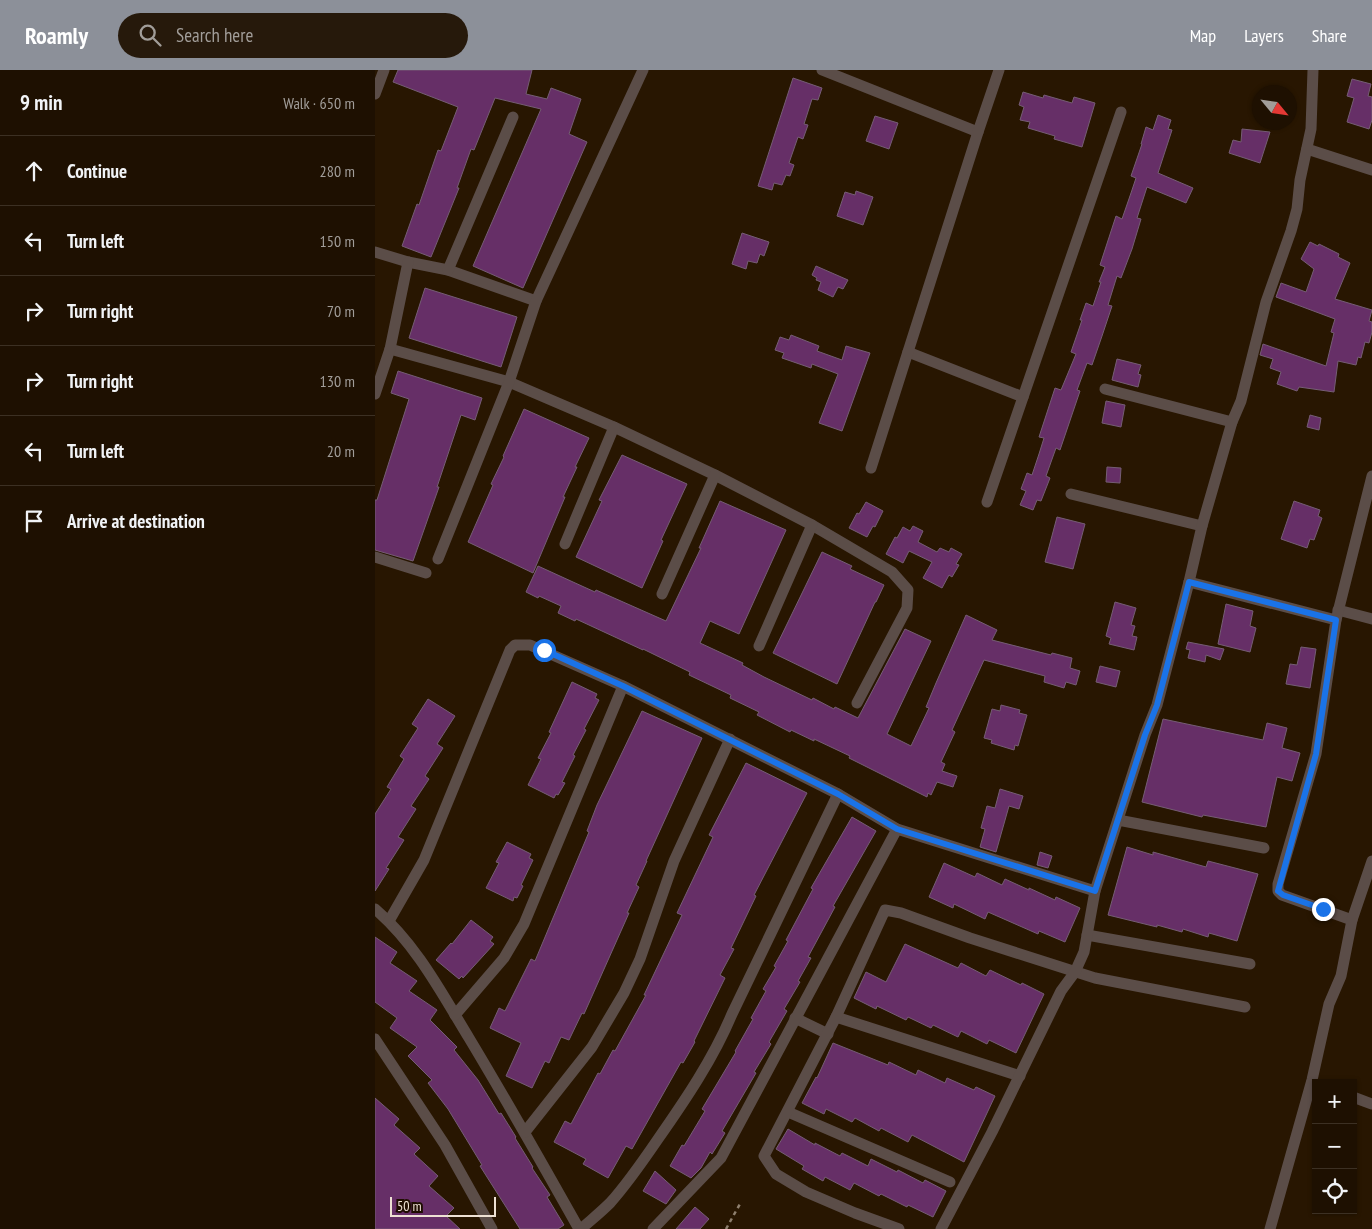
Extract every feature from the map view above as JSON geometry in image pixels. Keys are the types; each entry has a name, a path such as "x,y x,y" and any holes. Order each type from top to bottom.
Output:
{"street":[{"path":"375,94 384,70"},
{"path":"438,558 509,382 536,302 643,70"},
{"path":"871,468 999,70"},
{"path":"941,1229 992,1132 1061,991 1075,972 1084,952 1095,891 1125,794 1157,705 1202,526 1232,422 1241,400 1266,302 1297,209 1300,180 1311,129 1313,70"},
{"path":"824,71 978,132"},
{"path":"987,502 1121,112"},
{"path":"447,270 513,117"},
{"path":"1307,149 1372,170"},
{"path":"375,252 408,262 447,270 536,302"},
{"path":"375,394 390,349 408,262"},
{"path":"390,349 509,382 614,427 715,475 812,525 892,572 908,590 907,608 857,703"},
{"path":"908,352 1023,398"},
{"path":"1105,389 1232,422"},
{"path":"565,544 614,427"},
{"path":"662,594 715,475"},
{"path":"1352,920 1283,895 1278,891 1316,754 1337,615 1372,476"},
{"path":"1071,494 1202,526"},
{"path":"759,646 812,525"},
{"path":"375,557 426,573"},
{"path":"1189,582 1337,615 1372,620"},
{"path":"389,921 425,860 510,650 515,644 530,645 544,650 623,686 838,794 897,829 1095,891"},
{"path":"455,1014 504,958 524,924 623,686"},
{"path":"525,1132 591,1047 624,993 639,959 674,861 730,739"},
{"path":"375,909 406,939 423,962 525,1132 580,1229 608,1204 633,1175 677,1112 703,1070 719,1043 838,794"},
{"path":"1118,820 1264,848"},
{"path":"653,1229 721,1158 897,829"},
{"path":"1316,1079 1329,1004 1341,976 1352,920 1372,861"},
{"path":"899,1229 869,1224 806,1192 776,1174 764,1156 836,1017 885,910 901,913 970,938 1102,980 1245,1008"},
{"path":"1087,935 1250,964"},
{"path":"836,1017 1020,1076"},
{"path":"795,1018 827,1034"},
{"path":"375,1039 445,1145 491,1229"},
{"path":"1271,1229 1312,1094"},
{"path":"1357,1098 1372,1104"},
{"path":"788,1112 950,1182"}],"path":[{"path":"726,1229 741,1202"}],"building":[{"path":"398,70 532,70 526,94 547,99 551,88 581,99 569,134 587,142 523,288 473,266 541,109 495,98 474,150 471,149 457,188 459,188 431,257 402,246 417,204 419,205 438,150 441,151 458,107 393,82"},
{"path":"793,78 822,88 818,100 812,99 804,124 808,125 803,139 798,137 789,163 794,165 790,176 786,175 782,185 774,183 772,190 758,186"},
{"path":"1352,79 1371,84 1368,96 1372,97 1372,120 1369,129 1347,122 1354,98 1347,96"},
{"path":"1023,92 1043,98 1044,95 1072,103 1074,97 1095,103 1082,147 1054,139 1055,136 1028,128 1030,122 1020,120 1024,107 1019,105"},
{"path":"1158,115 1171,120 1168,129 1172,130 1158,173 1193,188 1186,203 1147,187 1137,218 1141,219 1132,249 1121,278 1117,276 1108,305 1112,306 1092,365 1087,363 1077,390 1080,391 1060,450 1056,448 1046,476 1050,478 1041,501 1037,500 1033,510 1020,505 1026,491 1021,489 1027,473 1032,475 1044,438 1039,437 1055,388 1061,390 1076,354 1071,352 1086,303 1093,306 1105,267 1100,265 1116,216 1122,219 1136,178 1131,176 1146,127 1153,130"},
{"path":"875,116 898,123 889,149 866,141"},
{"path":"1242,129 1270,132 1260,163 1229,153 1233,140 1241,142"},
{"path":"856,191 873,197 863,225 837,216 845,192 855,195"},
{"path":"742,233 769,242 764,256 760,254 757,263 748,261 746,269 732,264"},
{"path":"1310,242 1318,246 1319,244 1339,254 1338,257 1350,263 1335,299 1372,310 1369,321 1372,322 1372,332 1369,343 1365,342 1361,358 1358,357 1356,365 1338,361 1334,392 1299,387 1297,391 1277,384 1281,372 1270,368 1273,359 1260,355 1263,344 1326,366 1334,333 1331,332 1335,319 1276,297 1281,283 1306,292 1314,269 1301,259"},
{"path":"816,266 848,280 843,289 838,287 833,297 818,290 821,282 812,275"},
{"path":"425,288 517,317 501,367 409,338"},
{"path":"791,335 819,346 817,351 842,360 846,346 870,353 842,431 819,423 838,374 812,364 811,368 782,358 784,353 775,350 780,337 789,340"},
{"path":"1117,359 1141,365 1138,374 1141,375 1138,387 1112,380"},
{"path":"398,371 482,398 475,420 461,415 437,487 439,487 413,561 375,550 375,500 377,500 409,399 391,393"},
{"path":"1106,401 1125,405 1121,427 1102,423"},
{"path":"524,409 589,438 575,467 577,467 533,573 468,542"},
{"path":"1310,415 1321,418 1319,430 1307,427"},
{"path":"622,455 687,484 661,540 663,541 642,588 576,557 602,501 599,500"},
{"path":"1107,467 1121,468 1120,483 1106,482"},
{"path":"720,501 786,530 739,634 710,621 700,643 743,663 742,665 764,677 812,700 813,698 834,709 835,707 858,718 905,629 931,641 887,734 911,746 929,708 926,707 966,615 997,630 992,640 1051,655 1052,653 1072,658 1070,668 1080,671 1076,685 1066,682 1064,688 1044,682 1045,676 984,660 952,730 955,732 941,762 945,764 942,771 957,776 953,787 937,782 931,795 928,793 927,797 849,758 850,756 814,739 814,741 791,730 790,732 757,715 759,712 730,698 731,695 689,675 690,672 576,619 575,621 558,613 561,606 526,592 538,566 666,621 701,548 699,548"},
{"path":"1294,501 1320,510 1318,516 1322,518 1314,540 1310,539 1307,548 1281,539"},
{"path":"866,502 883,511 875,527 873,526 867,537 849,528 857,513 859,514"},
{"path":"1057,517 1085,524 1073,569 1045,562"},
{"path":"913,526 923,531 918,542 937,552 940,548 949,552 951,548 962,554 956,564 959,565 952,577 949,575 942,588 923,578 932,562 909,551 903,563 886,554 903,527 910,531"},
{"path":"822,552 852,566 850,569 884,585 837,684 773,653"},
{"path":"1115,602 1136,608 1131,625 1135,626 1132,636 1137,637 1134,650 1109,644 1111,638 1106,636"},
{"path":"1226,604 1253,611 1250,626 1256,628 1250,652 1218,644"},
{"path":"1188,642 1224,649 1220,660 1206,655 1205,662 1188,658 1190,650 1186,649"},
{"path":"1301,647 1316,649 1310,688 1286,684 1290,664 1297,665"},
{"path":"1100,666 1120,671 1116,687 1096,682"},
{"path":"572,682 597,694 595,698 599,700 573,755 575,756 562,782 565,783 554,798 528,785 541,759 538,758 551,733 549,732"},
{"path":"428,699 455,716 437,744 443,748 425,776 429,779 411,806 416,809 398,837 404,840 386,868 389,869 375,891 375,814 391,789 387,787 404,759 400,756 418,728 412,724"},
{"path":"1001,705 1020,710 1019,713 1027,715 1018,746 1015,745 1014,750 991,743 992,740 984,738 992,709 1000,711"},
{"path":"642,711 702,738 646,861 636,885 639,887 627,913 629,913 584,1014 582,1013 569,1040 561,1037 549,1063 545,1061 532,1088 506,1076 521,1043 490,1028 499,1008 505,1011 531,959 535,961 589,832 587,831 597,805"},
{"path":"1163,719 1263,740 1267,723 1287,728 1282,748 1300,753 1292,781 1277,777 1266,827 1203,815 1202,817 1142,802"},
{"path":"746,763 807,793 754,895 756,896 731,948 734,949 720,975 725,978 695,1042 683,1063 681,1062 632,1149 626,1146 608,1178 583,1164 586,1159 554,1142 565,1121 571,1124 598,1073 600,1074 613,1050 615,1051 646,995 644,995 682,915 677,913 713,837 709,835"},
{"path":"1000,789 1023,796 1019,809 1009,806 996,852 980,847 985,829 981,828 987,806 995,808"},
{"path":"852,817 876,831 833,906 835,907 808,957 811,958 798,981 800,982 784,1009 787,1011 769,1042 771,1044 754,1072 756,1073 722,1131 725,1133 712,1154 710,1152 701,1168 691,1178 670,1166 705,1111 702,1109 736,1052 753,1019 751,1018 766,991 763,989 776,967 774,966 788,941 786,940 813,889 811,888"},
{"path":"507,842 531,854 529,858 533,860 521,885 523,886 517,898 514,897 513,901 486,888 499,863 496,862"},
{"path":"1127,847 1153,855 1153,852 1206,867 1208,861 1258,874 1237,941 1209,933 1208,937 1183,929 1182,932 1108,915"},
{"path":"1040,852 1052,856 1048,868 1037,865"},
{"path":"944,863 975,877 977,873 1002,885 1005,879 1055,900 1056,897 1080,908 1065,942 1039,931 1038,934 988,912 985,919 954,904 953,908 929,897"},
{"path":"471,920 493,937 490,941 494,944 463,978 462,976 459,979 436,960 452,944"},
{"path":"375,937 397,952 390,963 417,981 409,991 437,1010 430,1020 457,1047 454,1050 478,1080 516,1137 532,1168 550,1195 547,1197 564,1225 558,1229 520,1229 480,1166 482,1165 448,1109 428,1083 432,1080 408,1056 417,1047 390,1028 397,1018 375,1002"},
{"path":"905,944 958,968 961,963 986,976 990,970 1044,994 1016,1053 989,1040 987,1044 961,1031 958,1037 933,1025 931,1028 908,1017 906,1020 877,1006 876,1009 854,998 866,972 886,982"},
{"path":"833,1043 888,1065 889,1062 916,1075 918,1070 945,1083 947,1078 974,1090 976,1087 995,1096 964,1162 912,1135 908,1142 881,1128 879,1131 855,1118 852,1122 826,1109 824,1114 802,1103 817,1078"},
{"path":"375,1098 399,1119 394,1125 420,1148 414,1154 438,1176 429,1186 454,1208 446,1216 460,1229 375,1229"},
{"path":"788,1129 815,1145 815,1143 840,1156 842,1153 868,1166 871,1159 923,1183 925,1180 946,1191 933,1217 881,1194 879,1196 854,1183 850,1190 825,1177 823,1181 802,1169 804,1166 776,1149"},
{"path":"655,1171 676,1190 666,1204 643,1191"},
{"path":"695,1207 709,1219 700,1229 676,1229"}],"route":[{"path":"544,650 623,686 838,794 897,829 1095,891 1125,794 1157,705 1189,582 1336,620 1316,754 1278,884 1278,891 1283,895 1323,909"}]}
